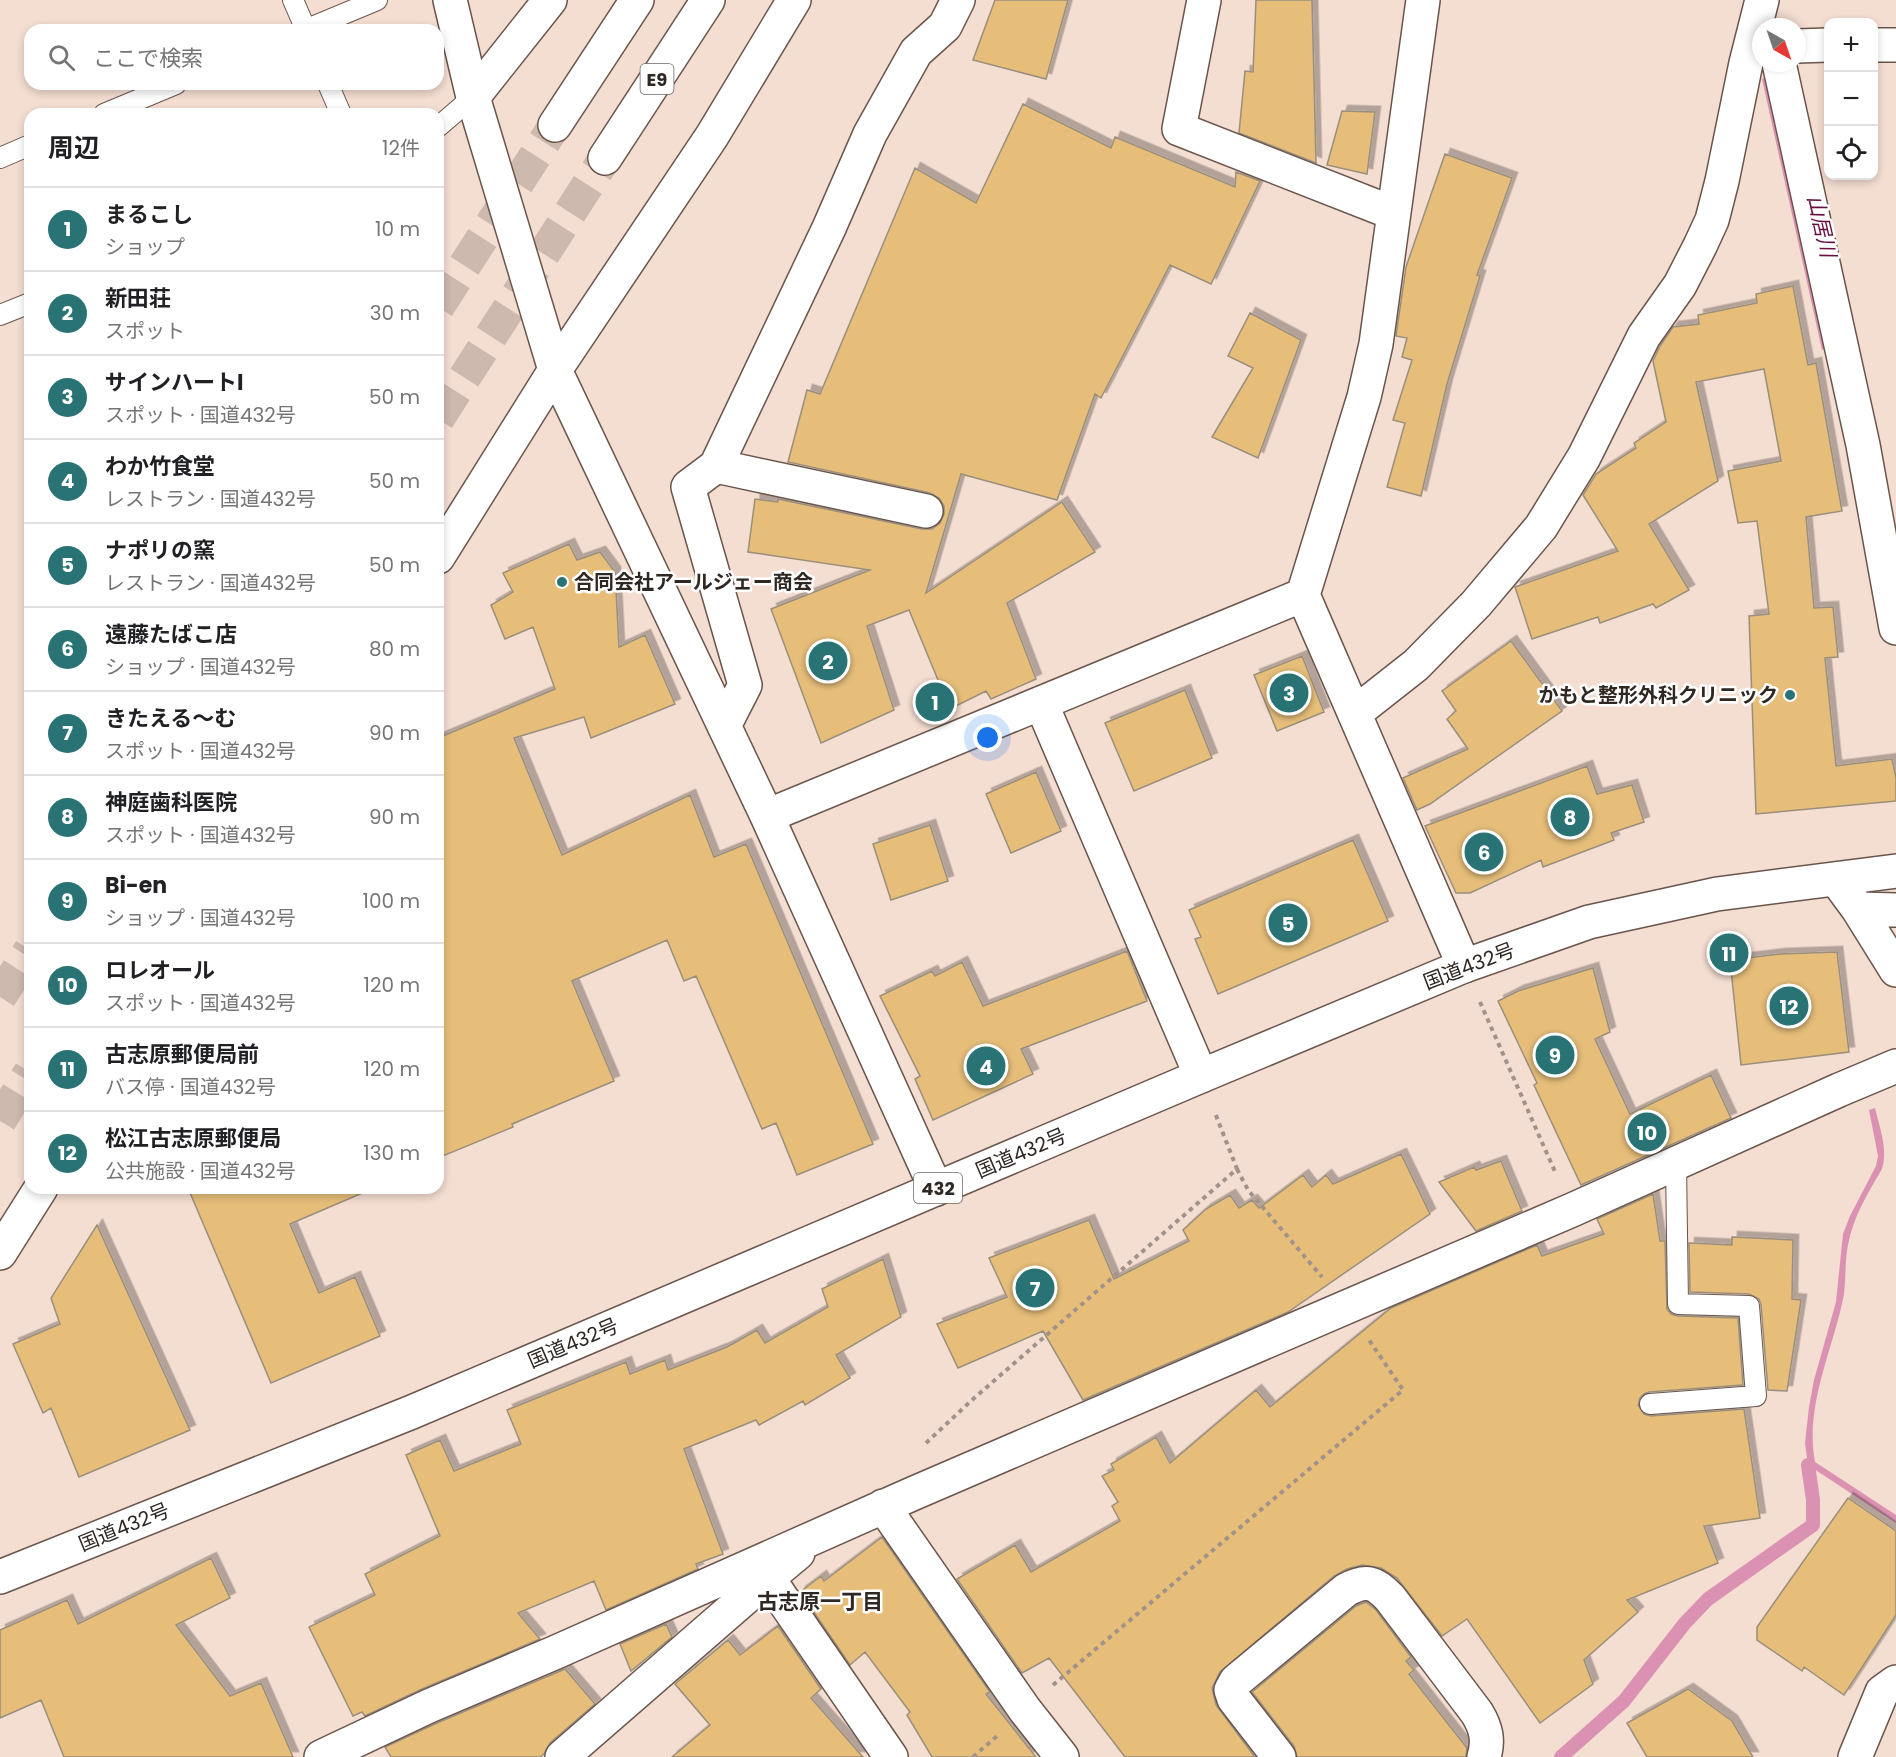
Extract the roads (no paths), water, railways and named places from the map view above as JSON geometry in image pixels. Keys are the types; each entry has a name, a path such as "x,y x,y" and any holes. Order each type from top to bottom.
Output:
{"main road":[{"path":"450,0 473,97 555,370 767,816 936,1189"},
{"path":"473,97 550,0"},
{"path":"555,125 637,0"},
{"name":"E9","path":"605,158 708,0"},
{"path":"444,547 555,370 712,136 794,0"},
{"path":"724,726 744,685 688,487 716,466 829,228 870,135 916,52 945,26 958,0"},
{"path":"1204,0 1179,129 1393,213"},
{"path":"1423,0 1376,344 1366,387 1303,596 1464,966"},
{"path":"1763,0 1768,18"},
{"path":"1355,713 1416,665 1476,604 1540,526 1584,457 1644,336 1680,285 1712,220 1746,63 1763,0"},
{"path":"1806,46 1824,45"},
{"path":"1878,45 1896,45"},
{"path":"1781,72 1863,445 1896,628"},
{"path":"716,466 926,511"},
{"path":"767,816 1303,596"},
{"path":"1041,704 1201,1076"},
{"name":"国道432号","path":"6,1569 412,1412 1464,966 1589,922 1718,894 1896,871"},
{"path":"1836,879 1858,909 1896,970"},
{"path":"1858,909 1896,910"},
{"path":"321,1757 429,1706 883,1506 1572,1210 1896,1066"},
{"path":"0,1253 37,1194"},
{"path":"883,1506 1025,1710 1062,1757"},
{"path":"562,1757 823,1533"},
{"path":"768,1578 891,1757"},
{"path":"1280,1757 1234,1699 1231,1690 1236,1680 1346,1590 1356,1585 1371,1583 1379,1586 1390,1598 1477,1713 1485,1727 1487,1746 1484,1757"},
{"path":"1855,1757 1882,1692 1896,1682"}],"lane":[{"path":"293,0 303,24"},
{"path":"319,24 377,0"},
{"path":"118,108 162,90"},
{"path":"331,90 338,108"},
{"path":"444,122 473,97"},
{"path":"0,158 24,148"},
{"path":"0,315 24,305"},
{"path":"1650,1404 1756,1396 1749,1306 1678,1304 1676,1164"}],"waterway":[{"path":"1561,1757 1624,1701 1685,1623 1708,1599 1813,1525 1813,1500 1808,1465"}],"tunnel":[{"path":"444,298 555,125"},
{"path":"444,410 605,158"},
{"path":"0,997 24,959"},
{"path":"0,1121 24,1082"}],"place":[{"name":"合同会社アールジェー商会","path":"562,582"},
{"name":"新田荘","path":"828,661"},
{"name":"サインハートI","path":"1289,693"},
{"name":"かもと整形外科クリニック","path":"1790,695"},
{"name":"まるこし","path":"935,702"},
{"name":"神庭歯科医院","path":"1570,817"},
{"name":"遠藤たばこ店","path":"1484,852"},
{"name":"ナポリの窯","path":"1288,923"},
{"name":"古志原郵便局前","path":"1729,953"},
{"name":"松江古志原郵便局","path":"1789,1006"},
{"name":"Bi-en","path":"1555,1055"},
{"name":"わか竹食堂","path":"986,1066"},
{"name":"ロレオール","path":"1647,1132"},
{"name":"きたえる～む","path":"1035,1288"}],"district":[{"name":"古志原一丁目","path":"820,1601"}],"water label":[{"name":"山居川","path":"1822,226"}]}
